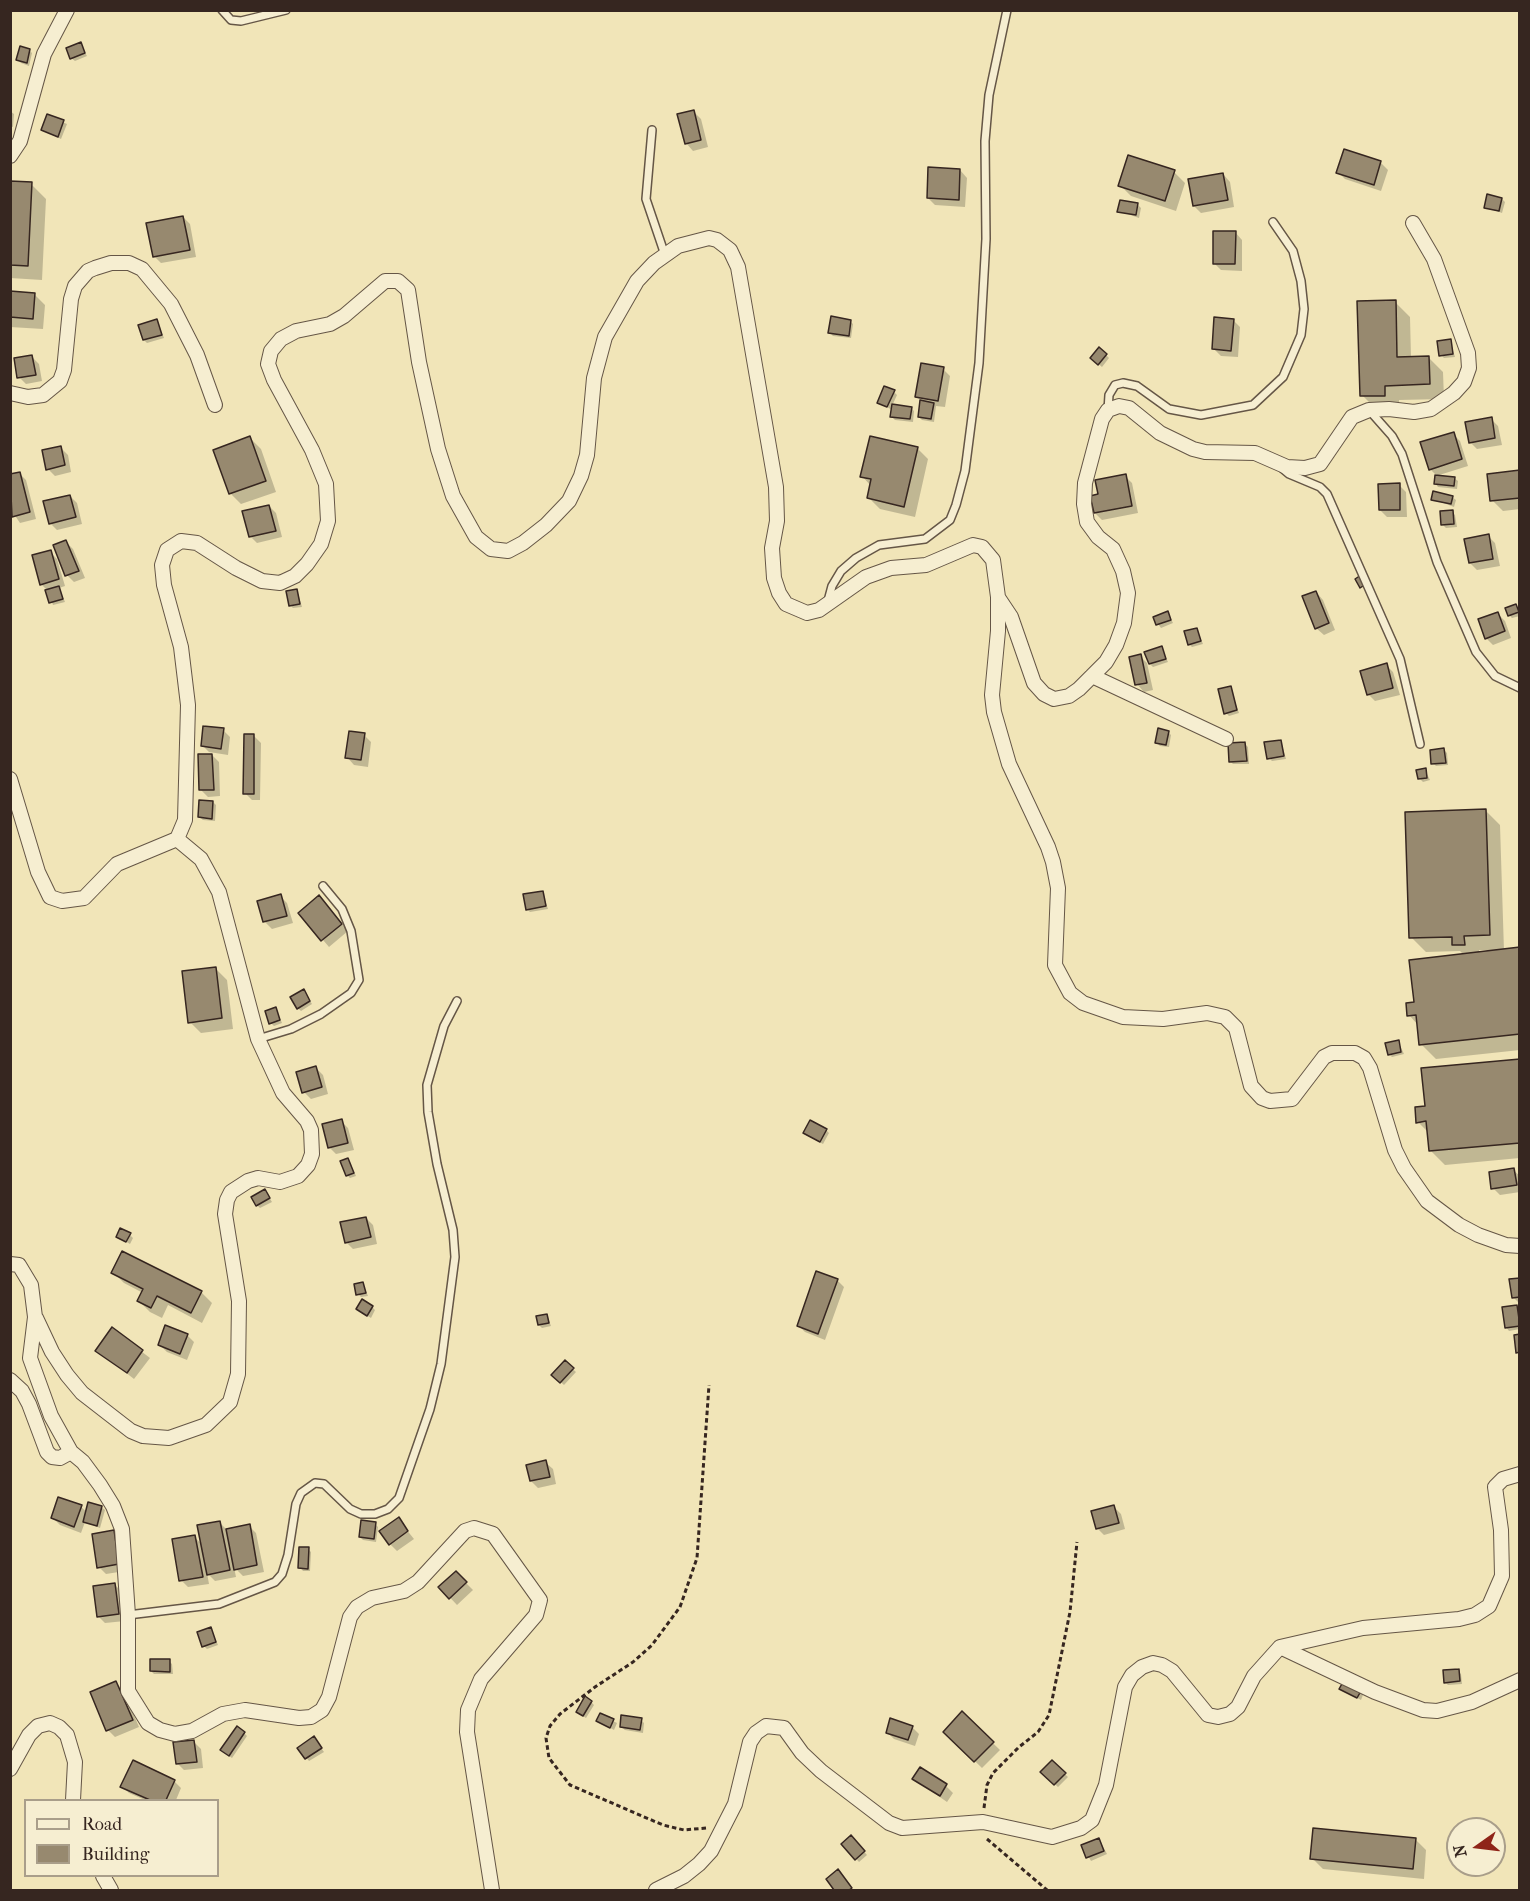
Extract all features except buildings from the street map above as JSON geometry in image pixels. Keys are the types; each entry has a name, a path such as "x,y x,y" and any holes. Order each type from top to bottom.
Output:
{"street":[{"path":"10,156 20,141 44,54 67,10"},
{"path":"998,597 1011,617 1034,683 1044,694 1054,699 1069,696 1106,662 1116,645 1124,623 1128,593 1123,571 1113,549 1098,537 1087,522 1084,504 1085,483 1102,419 1108,410 1119,406 1129,408 1160,433 1193,449 1205,452 1255,453 1287,467 1305,468 1320,464 1352,417 1369,410 1389,409 1414,412 1431,409 1454,393 1464,382 1469,368 1468,353 1434,260 1413,223"},
{"path":"10,779 43,887 50,897 62,901 84,898 117,864 177,839 185,820 188,705 181,647 164,585 162,565 167,550 181,541 197,543 236,568 262,581 280,583 295,576 307,564 321,544 328,522 326,484 312,450 268,364 271,351 281,339 296,331 330,324 344,316 373,288 385,281 398,281 408,290 433,427 453,496 476,537 491,549 508,551 531,537 569,501 581,476 586,455 594,378 605,337 637,281 678,246 709,238 725,243 734,258 776,487 777,521 772,548 774,578 786,604 807,613 827,604 866,577 880,571 926,565 973,545 982,547 993,560 998,597 998,631 992,695 994,712 1009,764 1053,862 1058,888 1055,965 1070,993 1094,1008 1123,1017 1163,1019 1206,1012 1225,1017 1236,1028 1251,1086 1262,1098 1270,1101 1292,1099 1324,1058 1332,1053 1347,1051 1364,1058 1370,1068 1395,1150 1404,1168 1427,1201 1459,1225 1478,1235 1506,1245 1520,1246"},
{"path":"10,393 28,397 43,395 60,381 64,370 75,286 88,271 95,267 111,263 129,263 142,269 171,304 198,355 215,405"},
{"path":"1092,676 1226,739"},
{"path":"35,1317 52,1352 67,1375 89,1399 131,1431 143,1436 169,1438 206,1425 224,1409 237,1384 240,1335 239,1301 225,1214 227,1200 231,1192 248,1181 258,1178 279,1182 298,1176 308,1165 312,1154 311,1130 307,1120 283,1093 258,1039 219,892 201,860 177,839"},
{"path":"10,1264 19,1265 31,1285 35,1317 30,1343 35,1377 70,1452 83,1462 100,1485 113,1506 122,1529 128,1615 128,1691 148,1723 160,1730 176,1734 192,1731 223,1714 245,1710 299,1718 311,1716 322,1710 329,1697 350,1617 357,1607 372,1598 404,1591 418,1582 465,1531 474,1528 493,1534 540,1600 536,1615 480,1679 468,1710 467,1732 492,1890"},
{"path":"10,1380 22,1390 47,1452 52,1457 60,1458 70,1452"},
{"path":"656,1890 699,1864 726,1825 735,1804 750,1742 756,1733 766,1726 784,1728 802,1753 821,1772 889,1823 915,1828 983,1821 1052,1837 1081,1828 1092,1820 1106,1785 1125,1687 1132,1675 1142,1667 1153,1663 1162,1665 1172,1671 1208,1715 1218,1717 1230,1714 1238,1707 1254,1676 1280,1647 1363,1628 1459,1619 1475,1615 1489,1606 1502,1576 1501,1530 1496,1487 1503,1479 1520,1474"},
{"path":"1280,1647 1375,1692 1422,1710 1437,1711 1472,1702 1520,1680"},
{"path":"10,1769 28,1735 38,1726 50,1723 59,1727 66,1735 75,1762 73,1799"}],"lane":[{"path":"222,10 231,20 241,21 286,10"},
{"path":"827,604 832,586 841,571 856,558 879,545 925,539 950,519 956,505 965,471 979,363 986,239 985,141 989,95 1007,10"},
{"path":"652,130 646,199 665,255"},
{"path":"1108,410 1109,395 1115,385 1123,383 1137,386 1169,410 1201,415 1228,412 1253,405 1283,377 1301,335 1304,309 1301,281 1293,251 1273,222"},
{"path":"1369,410 1392,436 1402,454 1437,562 1476,652 1495,676 1520,688"},
{"path":"1274,461 1289,474 1320,487 1327,494 1400,659 1420,744"},
{"path":"258,1039 291,1029 321,1014 351,993 359,980 351,931 342,909 323,886"},
{"path":"128,1615 219,1604 275,1582 282,1574 288,1555 296,1504 301,1493 315,1483 324,1484 350,1509 361,1514 375,1514 388,1509 399,1498 430,1409 441,1364 455,1257 453,1230 437,1164 428,1112 427,1085 444,1026 457,1001"}],"path":[{"path":"709,1385 697,1557 680,1606 652,1645 633,1662 560,1714 550,1726 546,1738 549,1758 570,1785 663,1825 684,1830 726,1825"},
{"path":"983,1821 990,1779 1019,1747 1038,1732 1049,1715 1070,1612 1077,1542"},
{"path":"967,1821 1047,1890"}]}
